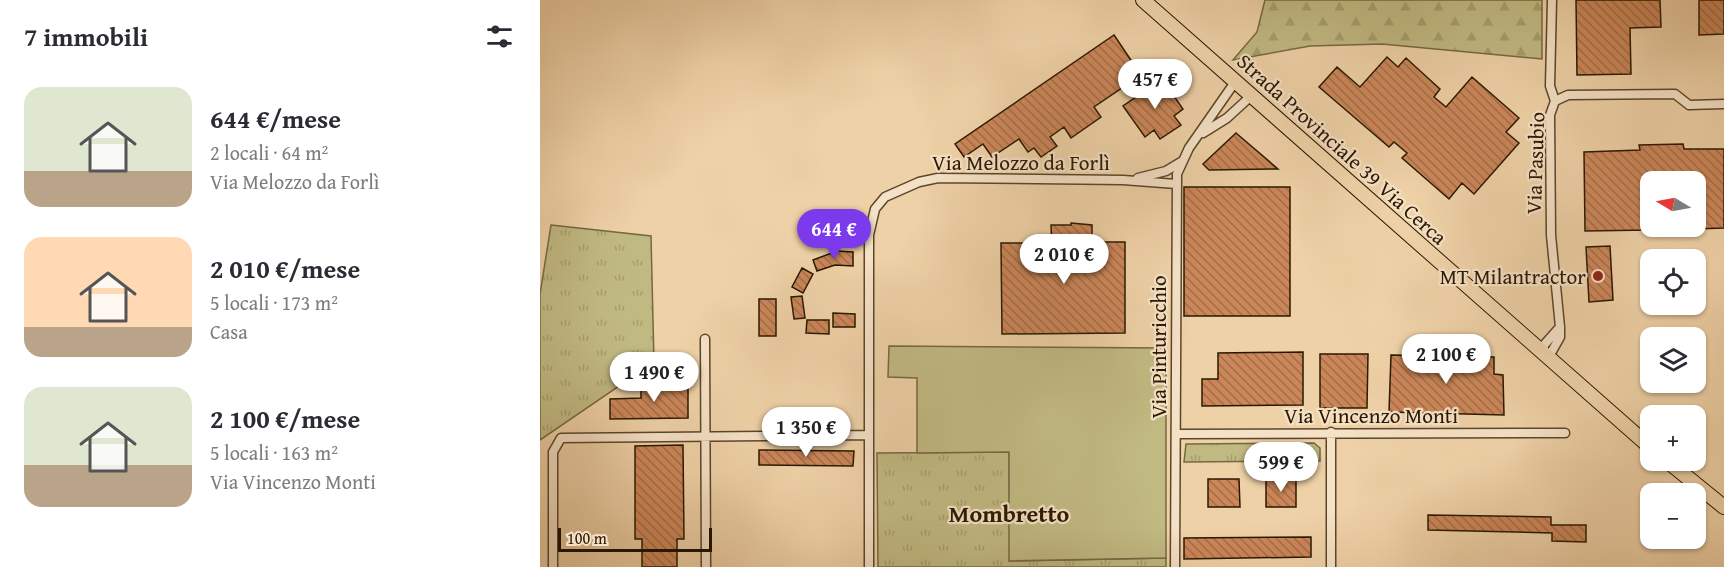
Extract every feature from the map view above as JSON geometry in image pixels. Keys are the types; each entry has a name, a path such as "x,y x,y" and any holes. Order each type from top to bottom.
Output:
{"main road":[{"name":"Strada Provinciale 39 Via Cerca","path":"1143,0 1640,438"},
{"path":"1680,471 1724,507"},
{"path":"1710,495 1724,502"}],"street":[{"path":"1552,0 1550,86 1555,101"},
{"name":"Via Pinturicchio","path":"1175,567 1176,184 1181,162 1234,82"},
{"name":"Via Pasubio","path":"1543,355 1544,345 1560,327 1551,235 1550,115 1555,101 1568,95 1675,94 1689,105 1724,104"},
{"path":"1200,134 1227,118 1251,96"},
{"path":"1123,180 1144,177 1181,162"},
{"name":"Via Melozzo da Forlì","path":"869,567 868,235 875,208 885,197 919,182 938,178 1123,180 1176,184"},
{"path":"705,339 706,567"},
{"path":"1330,432 1331,567"},
{"name":"Via Vincenzo Monti","path":"1177,434 1565,433"},
{"path":"553,567 553,452 561,438 869,435"}],"green space":[{"path":"1265,0 1542,0 1542,59 1382,44 1310,46 1233,60 1257,32"},
{"path":"551,225 651,236 654,362 540,440 540,294"},
{"path":"889,346 1166,348 1166,558 1009,561 1009,452 917,453 917,378 888,377"},
{"path":"1314,443 1320,448 1320,461 1184,462 1186,444"},
{"path":"1009,452 1010,561 1166,558 1166,567 878,567 877,453"}],"building":[{"path":"1576,0 1660,0 1661,27 1630,28 1631,74 1577,75"},
{"path":"1699,0 1724,0 1724,34 1699,35"},
{"path":"1114,35 1141,75 1094,107 1101,117 1071,138 1064,127 1050,137 1057,146 1041,157 1034,148 1028,152 1019,139 992,157 983,144 964,157 955,144"},
{"path":"1387,57 1398,67 1406,58 1440,89 1434,97 1446,107 1472,77 1519,118 1506,132 1519,143 1474,194 1462,183 1449,199 1402,158 1407,153 1394,142 1389,147 1319,87 1337,67 1360,87"},
{"path":"1162,79 1183,109 1174,116 1181,125 1160,139 1154,130 1145,137 1123,106"},
{"path":"1236,133 1278,169 1209,170 1203,164"},
{"path":"1683,144 1684,149 1724,149 1724,228 1706,229 1706,171 1640,171 1640,230 1585,231 1584,152 1640,150 1639,145"},
{"path":"1184,187 1290,187 1290,316 1184,316"},
{"path":"1071,223 1092,225 1092,242 1125,242 1125,333 1002,334 1001,243 1034,243 1035,252 1052,252 1051,225 1071,225"},
{"path":"1610,246 1613,300 1589,302 1586,247"},
{"path":"837,251 853,252 853,266 835,265 817,271 813,260"},
{"path":"802,268 813,274 803,293 792,287"},
{"path":"802,296 805,318 794,319 791,297"},
{"path":"759,299 776,299 776,336 759,336"},
{"path":"833,313 855,314 855,327 833,327"},
{"path":"807,320 829,320 829,334 806,333"},
{"path":"1303,352 1303,405 1202,406 1202,379 1218,379 1218,353"},
{"path":"1320,354 1368,354 1367,408 1320,408"},
{"path":"1391,355 1494,357 1494,374 1503,375 1504,415 1389,412"},
{"path":"641,384 688,384 688,418 610,419 610,399 641,398"},
{"path":"683,445 684,539 677,539 677,567 642,567 642,539 635,539 635,446"},
{"path":"759,450 854,451 853,466 759,465"},
{"path":"1208,479 1239,479 1240,507 1208,507"},
{"path":"1266,479 1296,479 1296,507 1266,507"},
{"path":"1428,515 1551,517 1551,525 1586,525 1586,542 1552,541 1552,533 1428,530"},
{"path":"1311,537 1311,557 1184,559 1184,538"}],"place":[{"name":"MT Milantractor","path":"1598,276"}],"district":[{"name":"Mombretto","path":"1009,513"}]}
